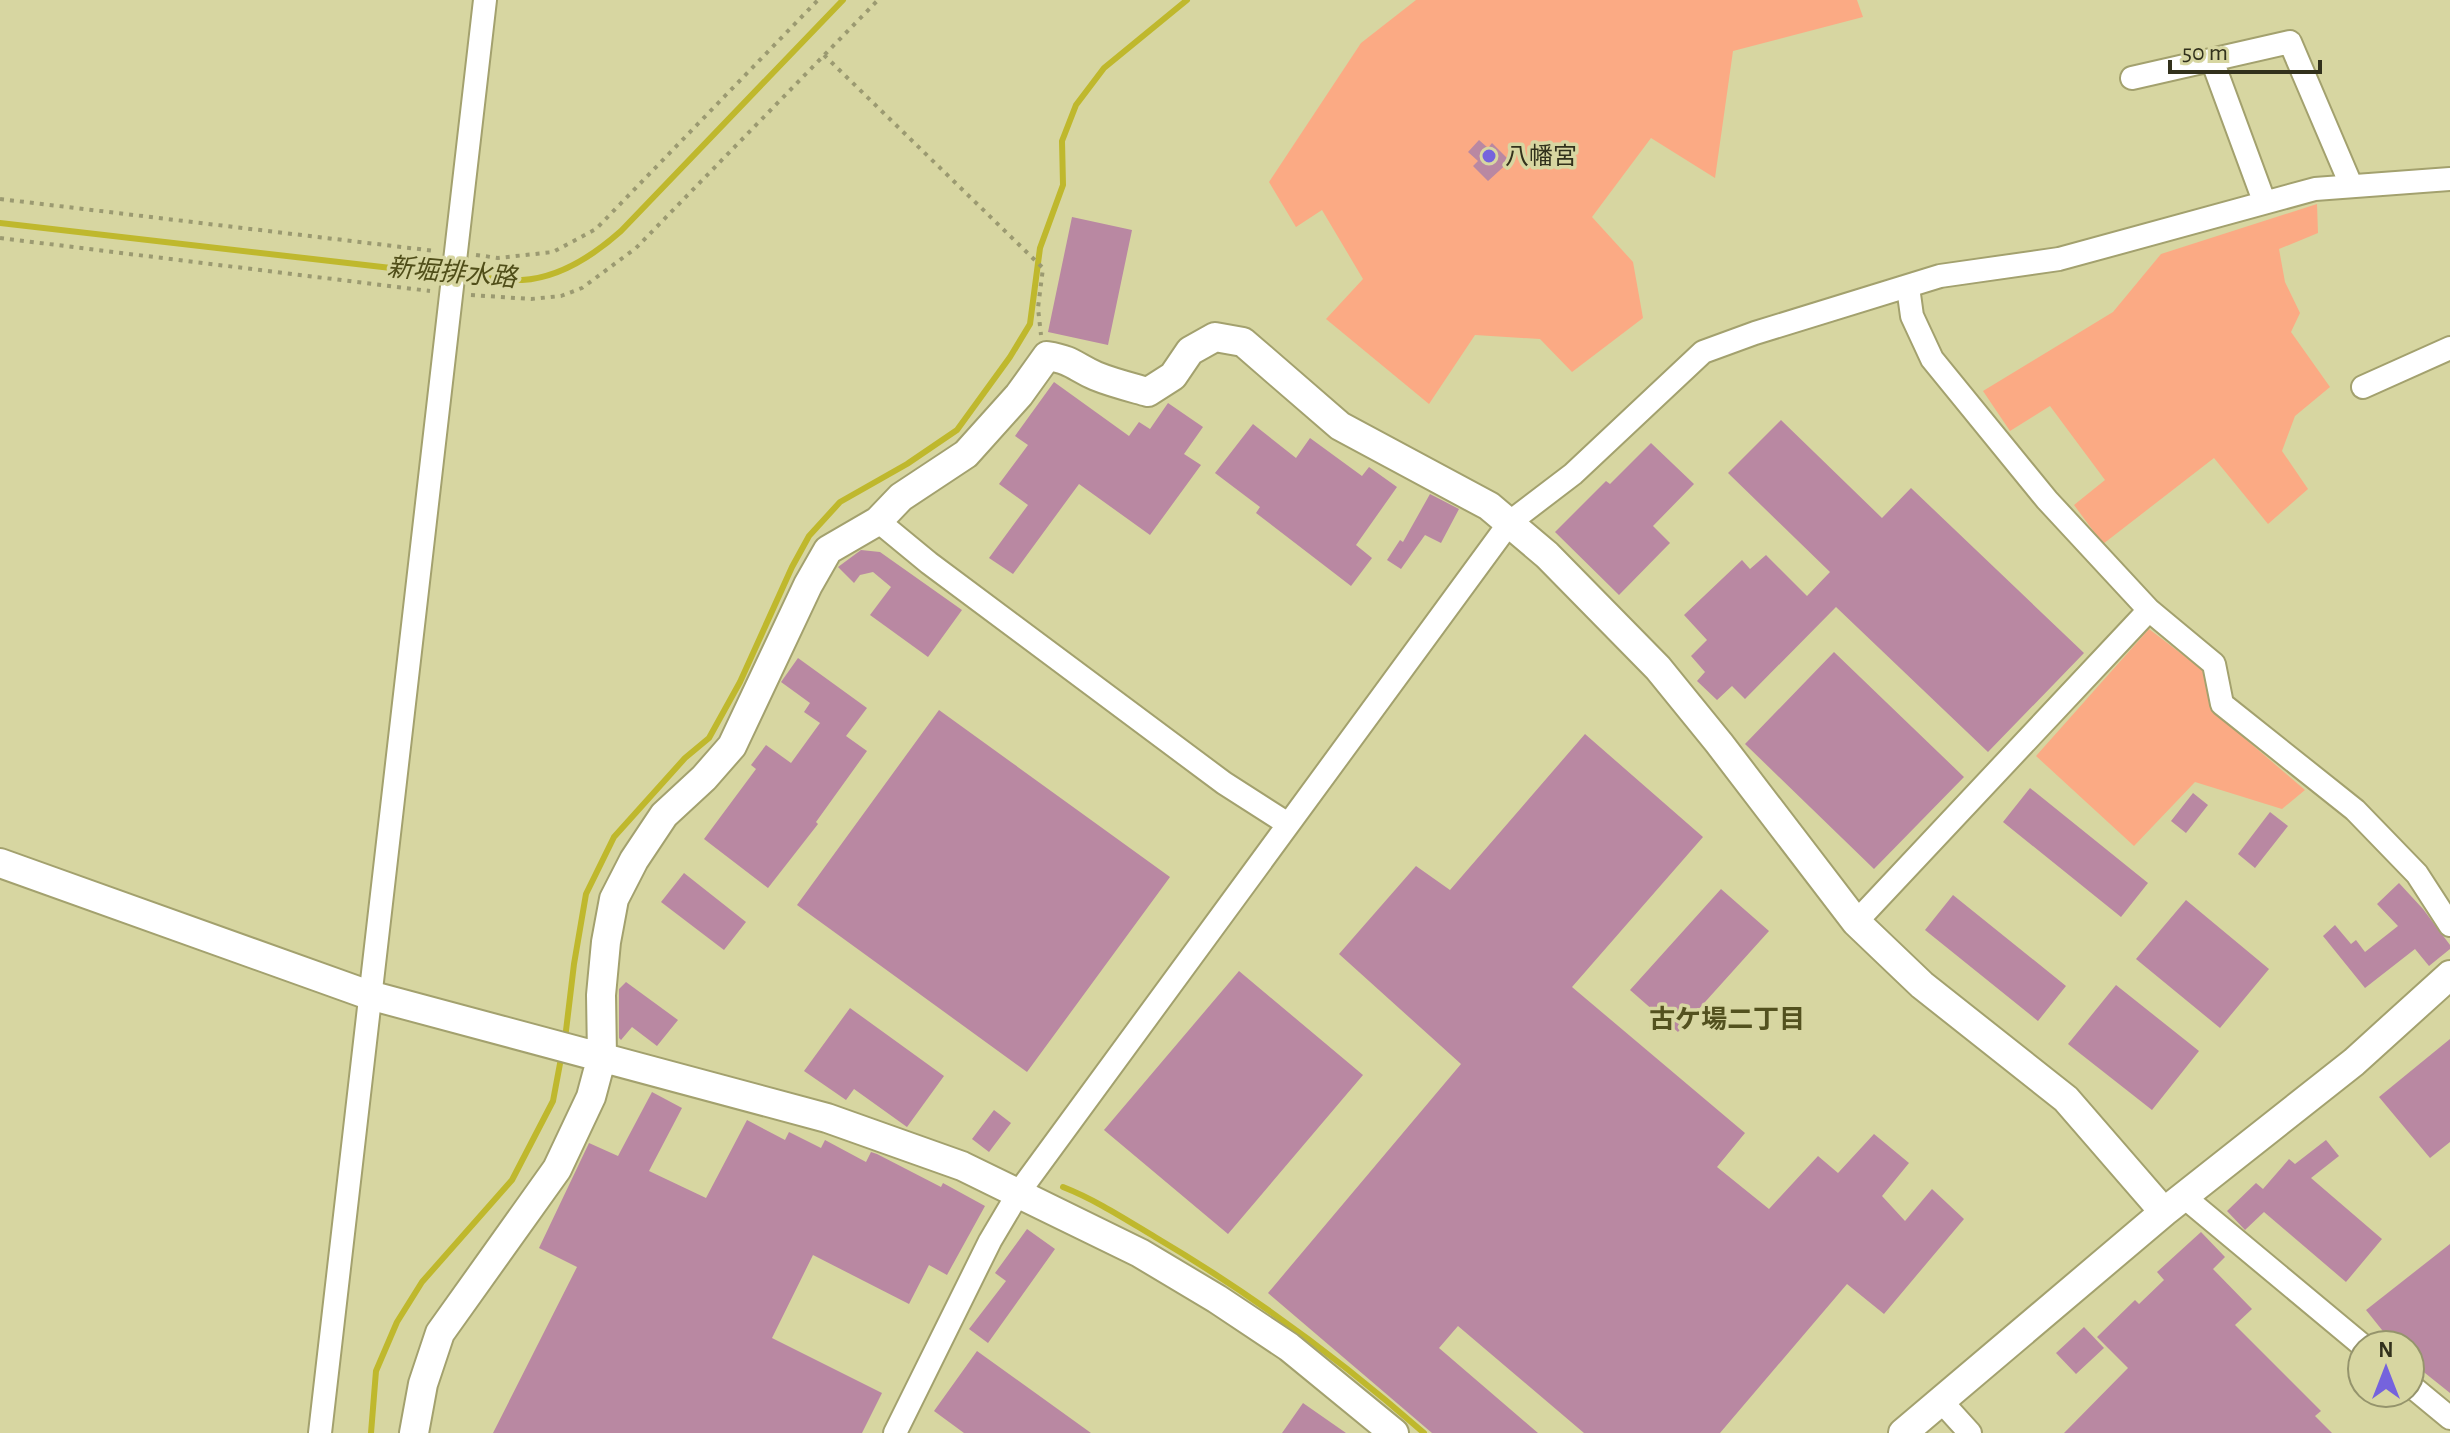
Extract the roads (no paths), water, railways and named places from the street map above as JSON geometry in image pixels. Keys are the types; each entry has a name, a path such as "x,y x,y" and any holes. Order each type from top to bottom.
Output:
{"street":[{"path":"320,1433 485,0"},
{"path":"2132,78 2290,42 2351,185"},
{"path":"2212,60 2264,201"},
{"path":"895,1433 990,1241 1019,1192 1510,522 1573,474 1703,352 1940,276 2059,259 2315,189 2450,179"},
{"path":"1908,287 1912,316 1932,359 2047,500 2149,610 2214,664 2222,704 2355,810 2417,874 2450,925"},
{"path":"414,1433 423,1384 440,1333 557,1169 591,1097 602,1056 601,995 614,899 634,860 664,815 704,778 732,746 808,585 828,550 878,521 901,497 966,454 1019,395 1047,356 1068,359 1092,374 1148,392 1173,376 1190,351 1215,337 1243,342 1340,426 1477,499 1510,522 1547,555 1658,668 1856,922 1922,985 2066,1099 2173,1204 2346,1333"},
{"path":"2363,387 2450,348"},
{"path":"878,521 929,563 1200,765 1288,824"},
{"path":"1856,922 2149,610"},
{"path":"0,863 369,995 827,1118 962,1166 1140,1253 1217,1299 1289,1347 1394,1433"},
{"path":"1903,1433 2173,1204 2354,1062 2450,975"},
{"path":"2426,1398 2450,1418"},
{"path":"1941,1401 1970,1433"}],"waterway":[{"name":"新堀排水路","path":"0,223 478,278 522,280 550,275 588,257 621,231 843,0"},
{"path":"565,1039 586,894 614,837 685,758 709,738 740,682 809,536 840,502 907,464 957,430 1010,357 1030,324 1040,248 1063,185 1062,141 1076,105 1104,68 1187,0"},
{"path":"371,1433 376,1371 397,1322 422,1282 512,1180 553,1101 562,1053"},
{"path":"1063,1187 1121,1217 1260,1304 1360,1379 1424,1433"}],"place":[{"name":"八幡宮","path":"1489,156"}],"district":[{"name":"古ケ場二丁目","path":"1727,1019"}]}
